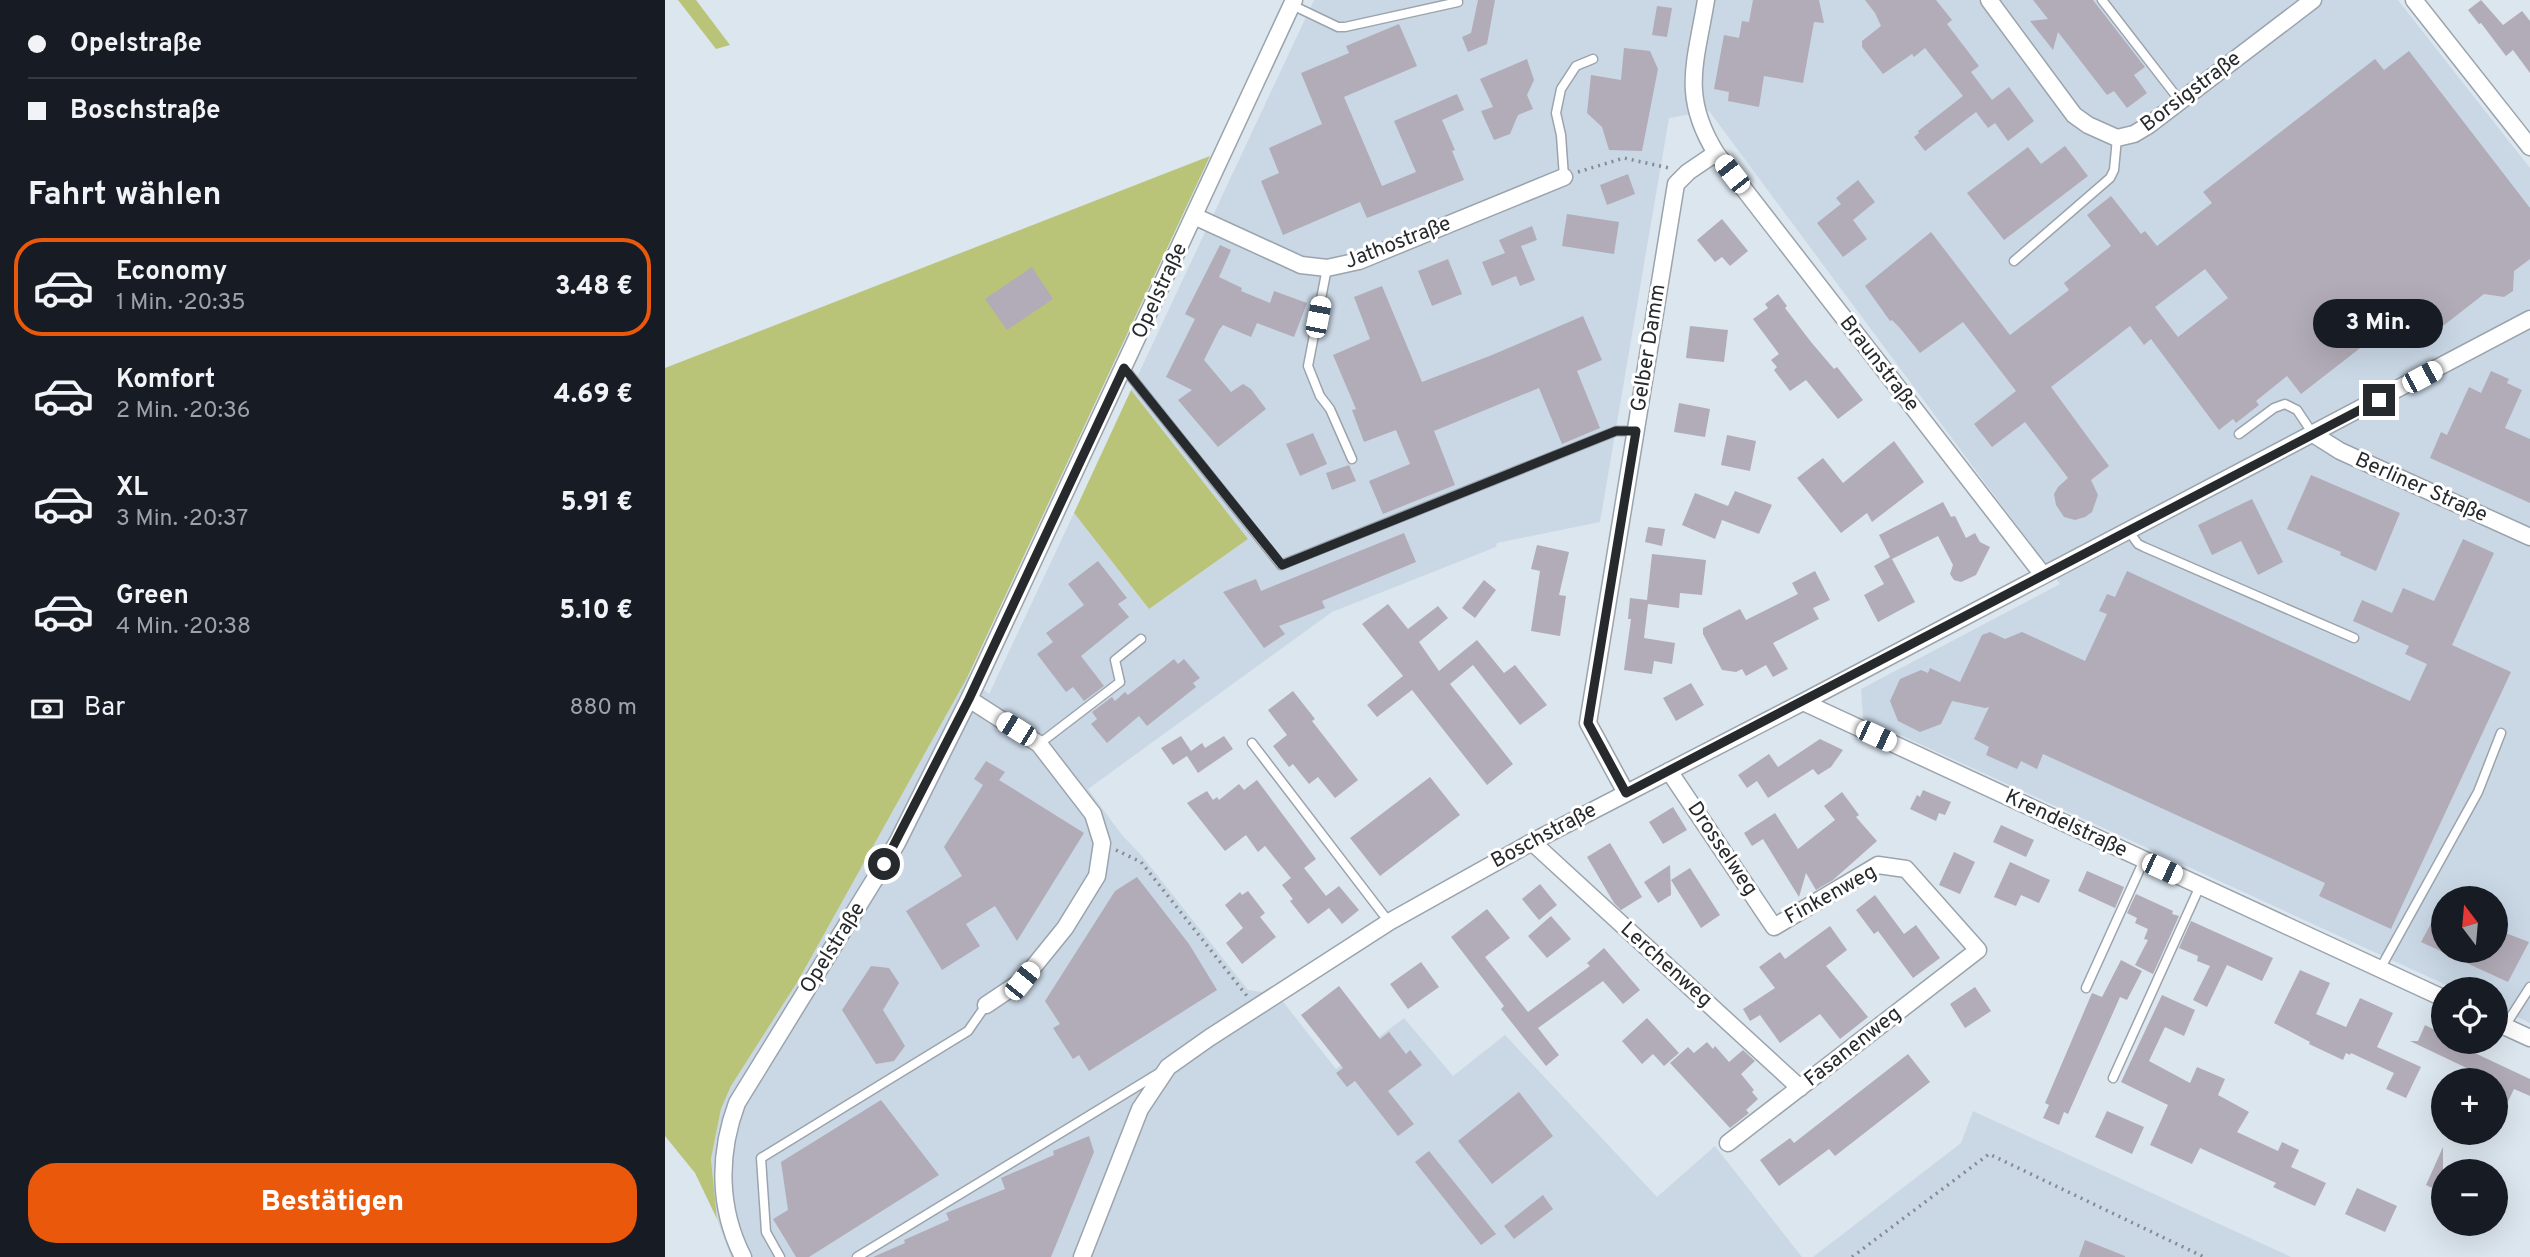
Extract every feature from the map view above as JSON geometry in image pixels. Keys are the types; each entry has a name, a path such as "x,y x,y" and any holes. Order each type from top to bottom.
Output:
{"street":[{"path":"1706,0 1692,86 1697,116 1716,153"},
{"name":"Borsigstraße","path":"1989,0 2074,115 2099,132 2117,138 2134,134 2181,101 2313,0"},
{"path":"2414,0 2530,147"},
{"name":"Opelstraße","path":"743,1257 727,1216 723,1187 727,1130 737,1103 897,843 969,699 1293,3"},
{"name":"Gelber Damm","path":"1626,793 1588,723 1676,184 1688,172 1716,153"},
{"name":"Braunstraße","path":"1716,153 2043,575"},
{"name":"Jathostraße","path":"1194,216 1301,265 1327,268 1359,261 1564,177"},
{"name":"Boschstraße","path":"1082,1257 1140,1109 1168,1067 1388,922 1532,842 2530,319"},
{"name":"Berliner Straße","path":"2313,434 2340,451 2530,537"},
{"path":"969,699 1039,744 1093,814 1102,843 1097,876 1065,928 1022,981 986,1005"},
{"name":"Krendelstraße","path":"1803,702 2431,992"},
{"name":"Drosselweg","path":"1669,771 1774,927"},
{"name":"Lerchenweg","path":"1532,842 1800,1088"},
{"name":"Finkenweg","path":"1774,927 1878,865 1906,869 1978,950"},
{"name":"Fasanenweg","path":"1728,1143 1978,950"},
{"path":"2508,1028 2530,1038"}],"lane":[{"path":"2102,0 2181,101"},
{"path":"1293,3 1338,27 1345,27 1458,2"},
{"path":"1564,177 1561,135 1556,113 1561,89 1576,66 1593,59"},
{"path":"2014,261 2110,178 2114,170 2117,138"},
{"path":"1327,268 1308,366 1352,459"},
{"path":"1124,368 1282,565 1616,431 1636,431"},
{"path":"2239,434 2274,408 2285,404 2297,410 2313,434"},
{"path":"2129,530 2138,544 2144,547 2354,638"},
{"path":"1039,744 1120,682 1115,660 1141,639"},
{"path":"2380,969 2478,792 2501,733"},
{"path":"1252,743 1388,922"},
{"path":"2087,988 2144,860"},
{"path":"2113,1079 2200,886"},
{"path":"2508,1014 2530,987"},
{"path":"780,1257 766,1232 761,1158 968,1031 986,1005"},
{"path":"857,1257 1168,1067"}],"path":[{"path":"1564,177 1624,158 1688,172"},
{"path":"1110,847 1141,862 1245,993"},
{"path":"1852,1257 1989,1154 2204,1257"}],"shaded area":[{"path":"1314,0 2398,0 2530,168 2530,1023 2508,1013 2508,977 2431,978 1863,718 1861,689 2060,584 1709,111 1669,118 1600,522 1497,543 1496,547 1332,612 1088,789 1248,990 1277,994 1336,1069 1404,1018 1453,1076 1505,1035 1657,1197 1715,1146 1802,1257 731,1257 717,1219 711,1159 721,1109 731,1086 798,981 968,676 989,694 1074,513 1149,609 1248,539 1131,390"},
{"path":"1973,1111 2291,1257 1813,1257 1961,1143"}],"green space":[{"path":"678,0 696,0 730,45 716,49"},
{"path":"1210,156 968,676 798,981 731,1086 721,1109 711,1159 717,1219 695,1173 665,1136 665,368"},
{"path":"1131,390 1248,539 1149,609 1074,513"}],"building":[{"path":"1478,0 1495,0 1487,44 1468,52 1462,37 1471,33"},
{"path":"1753,0 1819,0 1824,23 1814,22 1803,83 1764,76 1759,107 1728,101 1729,92 1714,89 1724,35 1739,38 1742,21 1749,22"},
{"path":"1865,0 1936,0 1952,20 1947,24 1979,66 1971,72 1992,100 2009,87 2034,121 2008,141 1995,123 1988,128 1976,112 1925,151 1914,137 1918,131 1963,96 1925,48 1883,74 1862,47 1862,41 1881,26"},
{"path":"2033,0 2093,0 2145,67 2134,75 2147,93 2127,108 2114,91 2107,95 2058,32 2053,50 2030,21 2048,19"},
{"path":"2481,0 2503,25 2522,11 2530,21 2530,73 2513,50 2506,56 2468,10"},
{"path":"1657,6 1672,8 1667,37 1652,35"},
{"path":"1399,24 1417,66 1344,97 1382,186 1416,172 1394,121 1457,94 1464,110 1442,120 1464,180 1367,218 1360,202 1283,235 1261,181 1279,173 1269,148 1322,124 1301,73 1349,53 1346,46"},
{"path":"1624,48 1650,51 1658,69 1642,151 1609,150 1602,127 1587,113 1591,75 1621,80"},
{"path":"2409,51 2530,208 2530,259 2514,271 2513,291 2504,297 2484,294 2443,326 2422,300 2301,394 2287,376 2256,401 2259,405 2236,423 2233,419 2219,430 2151,339 2144,345 2130,326 2051,387 2109,466 2091,480 2098,495 2092,512 2085,517 2075,520 2064,517 2056,505 2054,494 2068,478 2025,422 1992,447 1974,424 2016,391 1963,322 1920,353 1899,327 1890,321 1865,286 1931,232 2010,335 2069,290 2064,283 2111,246 2087,215 2111,196 2141,234 2145,231 2157,246 2212,203 2203,192 2375,59 2384,70","holes":["2205,269 2228,298 2178,337 2155,307"]},
{"path":"1527,59 1534,80 1527,95 1533,109 1518,115 1510,134 1494,140 1481,111 1493,107 1480,79"},
{"path":"2065,146 2088,176 2004,240 1967,193 2028,147 2041,164"},
{"path":"1628,174 1635,194 1607,205 1600,185"},
{"path":"1858,180 1875,202 1853,220 1867,239 1843,257 1817,223 1841,204 1836,198"},
{"path":"1567,214 1619,222 1614,254 1562,246"},
{"path":"1722,219 1748,251 1730,266 1722,257 1715,262 1697,240"},
{"path":"1532,226 1537,240 1521,246 1535,280 1520,286 1516,276 1492,286 1482,262 1505,253 1499,240"},
{"path":"1220,245 1231,250 1219,277 1242,288 1241,291 1270,303 1274,291 1307,303 1294,337 1257,323 1251,337 1223,325 1219,330 1204,360 1231,392 1243,384 1251,389 1266,409 1218,447 1178,400 1192,390 1166,377 1195,319 1185,314"},
{"path":"1448,259 1462,294 1432,306 1418,271"},
{"path":"1032,267 1053,299 1007,330 985,299"},
{"path":"1382,286 1422,382 1583,316 1602,360 1577,371 1600,428 1562,444 1539,388 1434,431 1455,485 1383,514 1369,481 1410,464 1396,430 1364,442 1352,410 1356,409 1333,355 1370,339 1354,297"},
{"path":"1778,294 1787,306 1785,308 1811,342 1834,369 1837,367 1863,400 1838,419 1806,380 1790,391 1774,370 1777,367 1771,360 1779,354 1753,319 1768,308 1765,304"},
{"path":"1690,326 1728,330 1724,362 1686,358"},
{"path":"2491,371 2509,379 2507,383 2522,390 2505,428 2530,439 2530,503 2430,458 2441,432 2447,435 2469,387 2481,393"},
{"path":"1679,403 1710,409 1705,437 1674,432"},
{"path":"1313,433 1327,464 1300,476 1286,444"},
{"path":"1727,435 1756,441 1750,471 1721,465"},
{"path":"1894,441 1924,482 1872,522 1867,513 1841,533 1797,478 1823,458 1843,483"},
{"path":"1349,465 1356,481 1332,490 1326,473"},
{"path":"2311,475 2400,513 2376,571 2340,555 2341,552 2287,529"},
{"path":"1735,491 1772,505 1759,534 1722,520 1715,539 1682,525 1695,493 1728,506"},
{"path":"2252,499 2283,562 2258,575 2241,541 2212,555 2198,525"},
{"path":"1943,502 1951,517 1955,516 1966,538 1975,533 1980,542 1990,547 1976,575 1961,582 1954,580 1950,574 1953,565 1938,536 1892,559 1915,602 1878,622 1864,595 1884,584 1874,566 1890,557 1879,535"},
{"path":"1648,527 1665,529 1662,546 1645,542"},
{"path":"1404,533 1416,562 1322,601 1325,608 1279,626 1285,634 1264,648 1223,592 1256,579 1261,591"},
{"path":"2463,539 2494,553 2452,645 2511,672 2391,929 2319,896 2325,883 2043,754 2037,769 2021,761 2017,769 1986,755 1989,747 1974,739 1989,707 1952,701 1941,724 1920,732 1898,721 1890,701 1900,679 1921,670 1928,673 1930,668 1960,682 1982,635 1990,632 2005,639 2022,632 2085,661 2107,614 2099,611 2107,594 2115,597 2127,571 2410,701 2427,664 2405,654 2409,646 2353,621 2362,600 2392,613 2403,588 2434,601"},
{"path":"1537,545 1569,552 1559,595 1566,596 1560,636 1531,631 1540,571 1531,569"},
{"path":"1652,554 1706,560 1702,595 1680,593 1679,608 1648,604 1644,638 1675,643 1672,664 1654,661 1652,674 1624,670 1631,619 1628,619 1630,598 1647,600"},
{"path":"1098,561 1127,598 1118,604 1129,617 1081,656 1104,686 1084,701 1073,687 1066,692 1037,654 1053,642 1046,633 1084,605 1068,584"},
{"path":"1815,571 1830,600 1813,608 1819,619 1773,643 1788,669 1773,677 1766,665 1746,676 1742,669 1736,672 1722,670 1703,634 1703,628 1740,609 1746,620 1798,594 1792,583"},
{"path":"1484,580 1496,590 1475,618 1462,608"},
{"path":"1388,604 1408,629 1438,606 1448,618 1419,642 1439,671 1477,640 1504,673 1515,665 1547,705 1520,725 1473,665 1450,684 1513,764 1487,785 1412,690 1377,717 1367,705 1403,676 1362,624"},
{"path":"1174,659 1178,664 1184,659 1200,678 1193,683 1196,687 1147,726 1139,716 1107,743 1091,724 1097,719 1092,712 1112,697 1115,701 1125,692 1128,695"},
{"path":"1691,683 1704,705 1676,721 1663,698"},
{"path":"1293,691 1315,719 1312,721 1358,780 1335,798 1318,777 1309,784 1293,764 1289,767 1273,746 1287,735 1268,710"},
{"path":"1181,736 1191,751 1202,743 1205,748 1224,736 1233,749 1198,773 1187,756 1173,765 1161,748"},
{"path":"1820,739 1843,750 1831,767 1818,775 1813,769 1768,798 1757,781 1747,788 1738,775 1769,754 1778,767"},
{"path":"986,761 1005,772 999,780 1084,833 1017,941 995,906 966,924 980,946 942,970 906,911 962,876 944,847 983,785 974,779"},
{"path":"1430,777 1460,815 1380,876 1350,838"},
{"path":"1257,780 1316,859 1304,868 1326,896 1339,886 1359,910 1342,924 1329,908 1308,924 1290,901 1293,899 1282,885 1291,878 1265,846 1258,852 1246,835 1225,851 1187,803 1207,791 1213,800 1217,797 1219,800 1239,784 1244,790"},
{"path":"1923,790 1951,802 1945,815 1939,813 1936,821 1910,809 1917,795 1920,797"},
{"path":"1842,792 1859,815 1856,817 1877,841 1833,880 1816,890 1806,873 1799,897 1763,839 1752,846 1744,833 1775,813 1798,849 1835,820 1824,806"},
{"path":"1673,807 1687,830 1663,844 1649,822"},
{"path":"2001,825 2034,840 2026,857 1993,842"},
{"path":"1610,843 1642,897 1621,910 1614,903 1587,857"},
{"path":"1954,852 1975,862 1960,894 1939,885"},
{"path":"2010,862 2050,880 2039,903 2021,895 2016,906 1994,897"},
{"path":"1670,865 1671,895 1658,903 1644,882"},
{"path":"1690,868 1720,915 1701,928 1671,880"},
{"path":"2087,871 2124,887 2115,908 2078,891"},
{"path":"1137,877 1189,944 1217,990 1089,1071 1079,1055 1073,1059 1053,1028 1060,1024 1045,1001 1115,891"},
{"path":"1540,884 1557,905 1539,920 1522,899"},
{"path":"1248,891 1265,913 1260,917 1276,937 1242,964 1226,943 1243,928 1225,905 1240,892 1242,895"},
{"path":"2136,894 2179,916 2153,974 2135,965 2148,940 2144,939 2148,929 2135,923 2137,918 2127,913"},
{"path":"1875,895 1904,934 1916,925 1940,958 1913,978 1878,931 1874,934 1856,910"},
{"path":"1487,909 1510,938 1485,957 1528,1012 1590,966 1587,963 1604,948 1640,990 1623,1004 1603,981 1538,1028 1559,1055 1546,1066 1501,1009 1504,1006 1451,937"},
{"path":"1551,916 1571,939 1547,958 1528,936"},
{"path":"2191,921 2273,958 2262,981 2227,965 2207,1007 2193,1000 2210,966 2197,961 2198,956 2179,948"},
{"path":"2431,923 2431,947 2421,942"},
{"path":"1830,926 1847,950 1826,966 1868,1017 1840,1039 1820,1014 1780,1043 1760,1015 1750,1021 1743,1009 1775,988 1759,967 1780,952 1785,959"},
{"path":"2508,934 2529,942 2508,982 2508,977 2497,977 2467,963 2508,963"},
{"path":"2121,960 2142,971 2127,1000 2120,997 2068,1114 2064,1112 2059,1125 2043,1118 2049,1105 2045,1103 2092,993 2102,997"},
{"path":"1421,962 1439,987 1408,1009 1390,984"},
{"path":"871,966 889,968 899,983 883,1010 905,1046 894,1061 876,1064 842,1010"},
{"path":"2300,970 2330,983 2316,1014 2346,1027 2360,998 2393,1013 2377,1047 2421,1067 2406,1098 2386,1089 2394,1073 2351,1053 2346,1053 2343,1060 2274,1023"},
{"path":"1339,986 1380,1039 1389,1032 1406,1054 1410,1050 1422,1065 1388,1091 1414,1124 1398,1136 1355,1081 1347,1087 1336,1073 1343,1068 1301,1015"},
{"path":"1975,987 1991,1011 1965,1028 1950,1004"},
{"path":"2162,995 2195,1010 2184,1036 2165,1027 2149,1061 2190,1083 2197,1067 2225,1079 2218,1095 2249,1112 2237,1132 2278,1151 2282,1142 2299,1150 2291,1167 2326,1183 2315,1206 2273,1187 2276,1183 2200,1148 2192,1164 2150,1145 2168,1105 2121,1082"},
{"path":"1647,1018 1679,1053 1664,1066 1653,1054 1642,1064 1622,1041"},
{"path":"2425,1025 2431,1028 2431,1051 2410,1041 2418,1041"},
{"path":"1707,1042 1713,1049 1715,1046 1729,1062 1743,1050 1755,1061 1741,1074 1758,1099 1746,1110 1749,1113 1730,1128 1670,1063 1688,1047 1694,1053"},
{"path":"1908,1054 1930,1082 1835,1156 1829,1149 1779,1186 1760,1160 1790,1138 1794,1143"},
{"path":"2437,1054 2477,1054 2507,1068 2467,1068"},
{"path":"2508,1069 2530,1079 2530,1096 2514,1089 2508,1101"},
{"path":"1519,1092 1553,1136 1492,1184 1458,1141"},
{"path":"881,1100 939,1175 809,1257 796,1257 773,1219 788,1210 781,1162"},
{"path":"2107,1111 2144,1127 2132,1154 2095,1137"},
{"path":"1089,1136 1094,1152 1051,1257 873,1257 949,1220 946,1213 1005,1189 1001,1178"},
{"path":"2443,1147 2443,1159 2438,1159"},
{"path":"1429,1151 1496,1234 1481,1245 1415,1162"},
{"path":"2431,1174 2431,1187 2426,1185"},
{"path":"2357,1188 2397,1206 2385,1232 2345,1214"},
{"path":"1543,1195 1553,1209 1514,1239 1504,1226"},
{"path":"2085,1240 2125,1256 2125,1257 2079,1257"}],"route":[{"path":"884,864 969,699 1124,368 1282,565 1616,431 1636,431 1588,723 1626,793 2379,400"}]}
